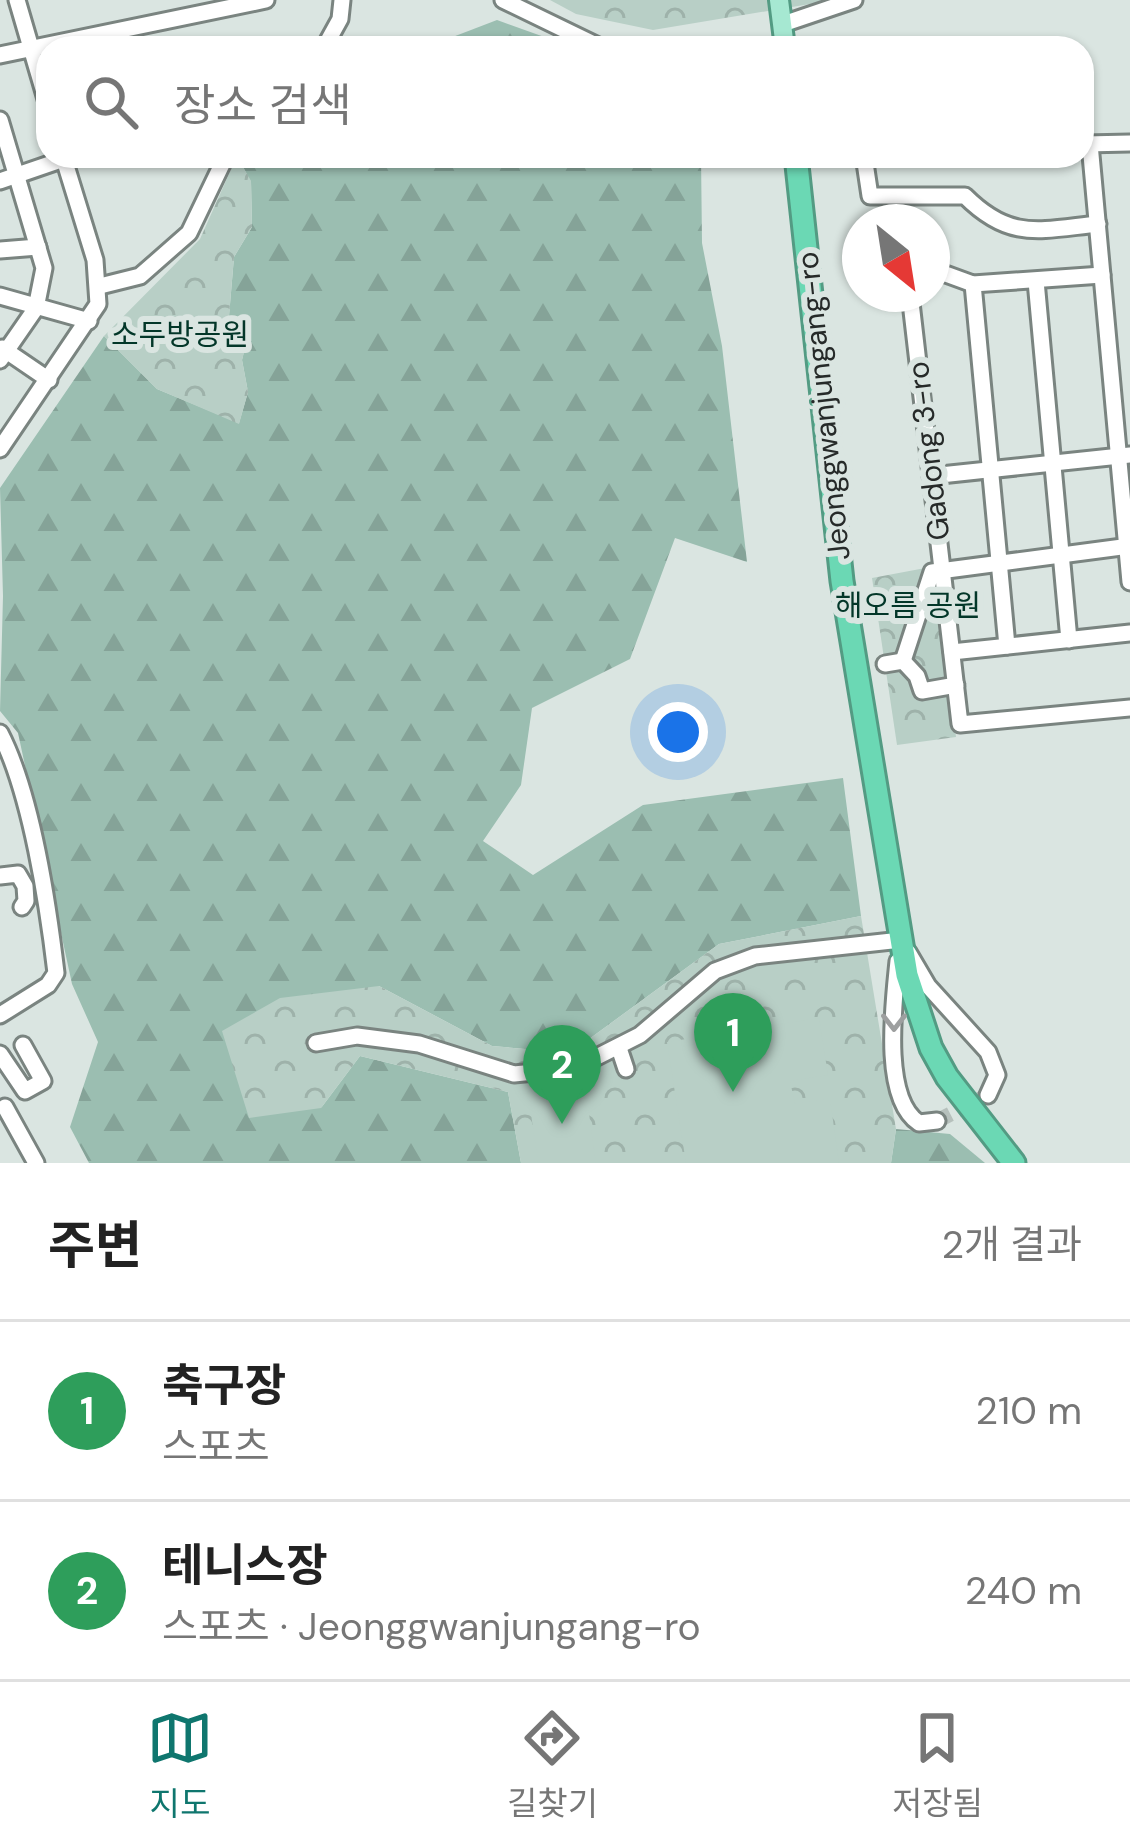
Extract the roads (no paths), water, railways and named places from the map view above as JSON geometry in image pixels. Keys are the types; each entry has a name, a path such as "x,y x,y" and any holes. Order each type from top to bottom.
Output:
{"highway":[{"name":"Jeonggwanjungang-ro","path":"797,168 842,581 907,976 932,1048 966,1106 1014,1163"}],"main road":[{"path":"779,0 784,36"}],"street":[{"path":"17,0 36,66"},
{"path":"81,36 266,0"},
{"path":"331,36 340,19 342,0"},
{"path":"502,0 577,36"},
{"path":"783,24 854,0"},
{"path":"0,55 36,45"},
{"path":"0,121 8,178 44,268 36,308 2,352 49,380"},
{"path":"1094,144 1130,143"},
{"path":"3,438 49,380 98,304 100,286 67,168"},
{"path":"100,286 140,276 190,233 220,168"},
{"path":"866,168 870,196 964,196 988,219 1022,232 1098,224"},
{"path":"1090,168 1124,456 1130,582"},
{"path":"0,250 38,247"},
{"path":"950,275 974,284 1102,275"},
{"path":"1036,281 1069,640"},
{"name":"Gadong 3-ro","path":"974,284 1007,646"},
{"path":"0,296 89,321"},
{"name":"Gadong 3-ro","path":"912,312 960,724 1130,708"},
{"path":"1112,380 1130,379"},
{"path":"931,476 1124,456"},
{"path":"903,661 932,572 1128,547"},
{"path":"952,652 1130,633"},
{"path":"885,664 903,661"},
{"path":"903,661 917,676 922,692 956,685"},
{"path":"0,733 11,754 30,833 56,973 48,985 0,1015"},
{"path":"0,876 18,874 25,886 22,907"},
{"path":"316,1043 356,1036 419,1044 514,1074 574,1068 640,1035 715,971 755,956 901,940"},
{"path":"901,940 928,986 988,1052 997,1075 988,1095"},
{"path":"901,940 893,1014 898,1097 908,1115 920,1124 937,1121"},
{"path":"23,1045 43,1081 2,1108 36,1163"},
{"path":"620,1048 626,1069"},
{"path":"0,1054 25,1091"}],"tunnel":[{"path":"937,1121 988,1095"}],"place":[{"name":"축구장","path":"733,1092"},
{"name":"테니스장","path":"562,1124"}],"park label":[{"name":"소두방공원","path":"180,334"},
{"name":"해오름 공원","path":"908,605"}]}
